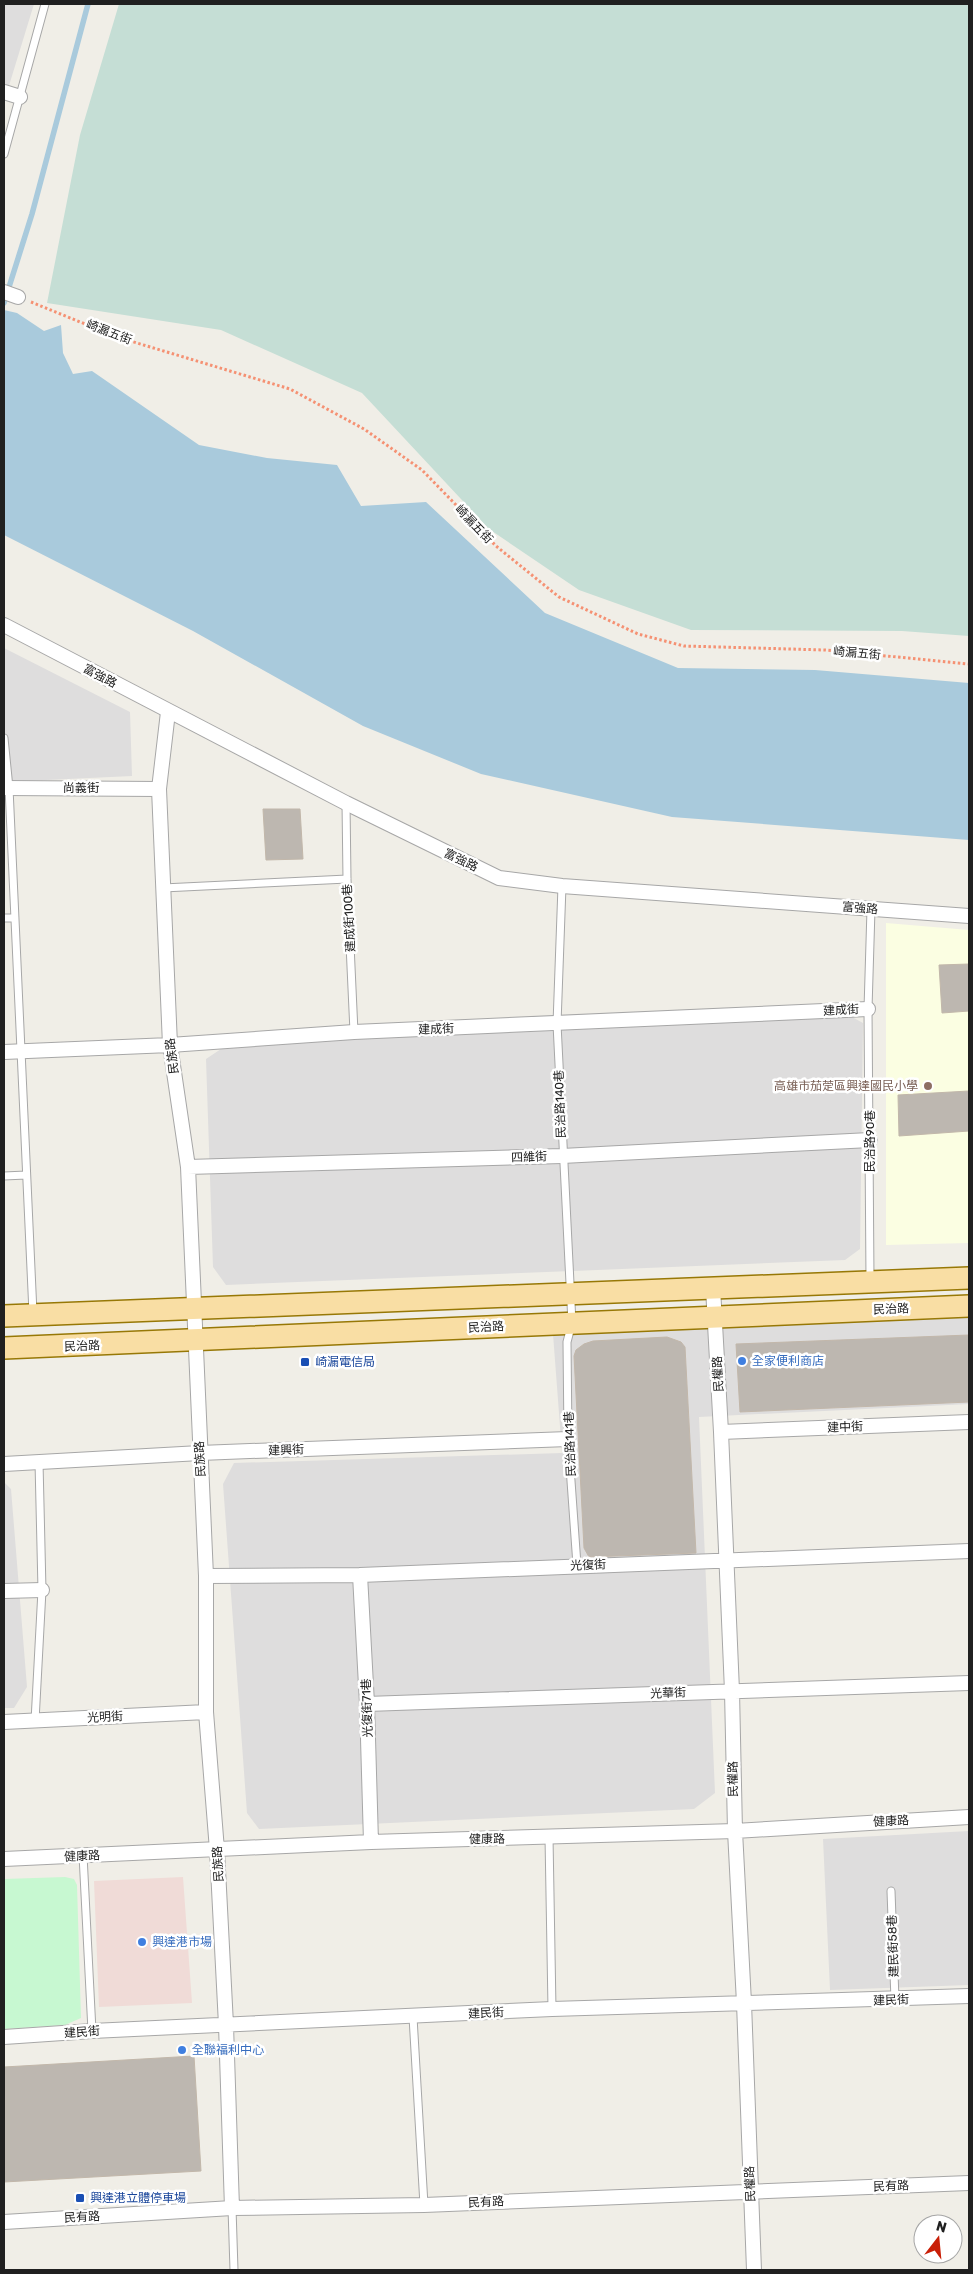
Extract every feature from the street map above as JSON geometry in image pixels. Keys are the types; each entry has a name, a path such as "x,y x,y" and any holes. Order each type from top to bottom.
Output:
{"main road":[{"path":"4,1316 969,1278"},
{"name":"民治路","path":"4,1348 969,1306"}],"street":[{"path":"4,92 20,97"},
{"path":"4,292 18,297"},
{"name":"富強路","path":"4,625 346,803 499,878 562,886 969,916"},
{"name":"民族路","path":"168,712 159,789 163,888 170,1046 188,1167 206,1576 206,1712 217,1850 226,2025 232,2208"},
{"name":"尚義街","path":"6,788 159,789"},
{"name":"建成街","path":"4,1052 170,1046 354,1032 868,1009"},
{"name":"四維街","path":"188,1167 562,1156 870,1140"},
{"name":"民權路","path":"713,1288 722,1432 732,1691 735,1831 744,2003 754,2270"},
{"name":"建中街","path":"722,1432 969,1422"},
{"name":"建興街","path":"4,1464 200,1453 568,1439"},
{"name":"光復街","path":"206,1576 360,1575 969,1551"},
{"name":"光復街71巷","path":"360,1575 367,1704 370,1842"},
{"path":"4,1591 42,1590"},
{"name":"光華街","path":"367,1704 969,1683"},
{"name":"光明街","path":"4,1722 206,1712"},
{"name":"健康路","path":"4,1859 370,1842 735,1831 969,1817"},
{"name":"建民街","path":"4,2037 92,2031 552,2009 895,2000 969,1996"},
{"name":"民有路","path":"4,2222 232,2208 424,2205 750,2190 969,2183"}],"lane":[{"path":"4,154 45,4"},
{"path":"4,738 15,918 33,1316"},
{"name":"建成街100巷","path":"346,803 347,879 354,1032"},
{"path":"163,888 347,879"},
{"name":"民治路140巷","path":"562,886 557,1024 562,1156 572,1322"},
{"name":"民治路90巷","path":"870,1282 868,1009 871,909"},
{"path":"4,918 15,918"},
{"path":"4,1176 26,1176"},
{"name":"民治路141巷","path":"572,1322 567,1342 568,1439 577,1565"},
{"path":"35,1721 42,1590 39,1462"},
{"path":"549,1837 552,2009"},
{"path":"83,1855 92,2031"},
{"name":"建民街58巷","path":"891,1891 895,2000"},
{"path":"413,2016 424,2205"},
{"path":"232,2208 234,2270"}],"path":[{"name":"崎漏五街","path":"18,297 117,337 290,389 364,429 422,470 496,546 559,597 638,634 684,646 825,650 969,664"}],"shaded area":[{"path":"4,4 34,4 4,102"},
{"path":"119,4 969,4 969,636 902,631 691,630 579,590 489,529 362,393 221,330 47,303 80,135"},
{"path":"4,310 17,313 44,331 61,325 63,353 73,374 92,371 199,445 267,458 337,465 361,506 426,502 545,613 678,668 815,670 969,683 969,840 672,817 481,774 363,726 193,631 4,535"},
{"path":"4,648 130,712 132,776 4,782"},
{"name":"高雄市茄萣區興達國民小學","path":"886,923 969,930 969,1243 886,1245"},
{"path":"852,1017 863,1023 860,1249 845,1260 226,1285 213,1267 206,1059 227,1045"},
{"path":"969,1317 969,1404 699,1417 715,1793 694,1809 259,1829 247,1813 223,1484 234,1463 562,1453 553,1334 733,1323"},
{"path":"4,1482 11,1489 27,1687 14,1708 4,1708"},
{"path":"969,1831 969,1985 830,1990 823,1839"},
{"name":"興達港市場","path":"183,1877 192,2003 99,2007 94,1881"}],"green space":[{"path":"65,1877 74,1879 77,1885 81,2018 65,2025 4,2029 4,1879"}],"building":[{"path":"263,809 300,809 303,859 266,860"},
{"path":"969,964 969,1011 942,1013 939,965"},
{"path":"969,1091 969,1131 899,1136 898,1095"},
{"path":"969,1335 969,1402 740,1412 736,1344"},
{"path":"667,1337 681,1342 685,1347 696,1553 589,1557 584,1548 574,1356 576,1350 584,1344 593,1341"},
{"path":"194,2056 201,2171 4,2182 4,2067"}],"waterway":[{"path":"4,303 32,214 88,4"}],"place":[{"name":"高雄市茄萣區興達國民小學","path":"928,1086"},
{"name":"全家便利商店","path":"742,1361"},
{"name":"崎漏電信局","path":"305,1362"},
{"name":"興達港市場","path":"142,1942"},
{"name":"全聯福利中心","path":"182,2050"},
{"name":"興達港立體停車場","path":"80,2198"}]}
